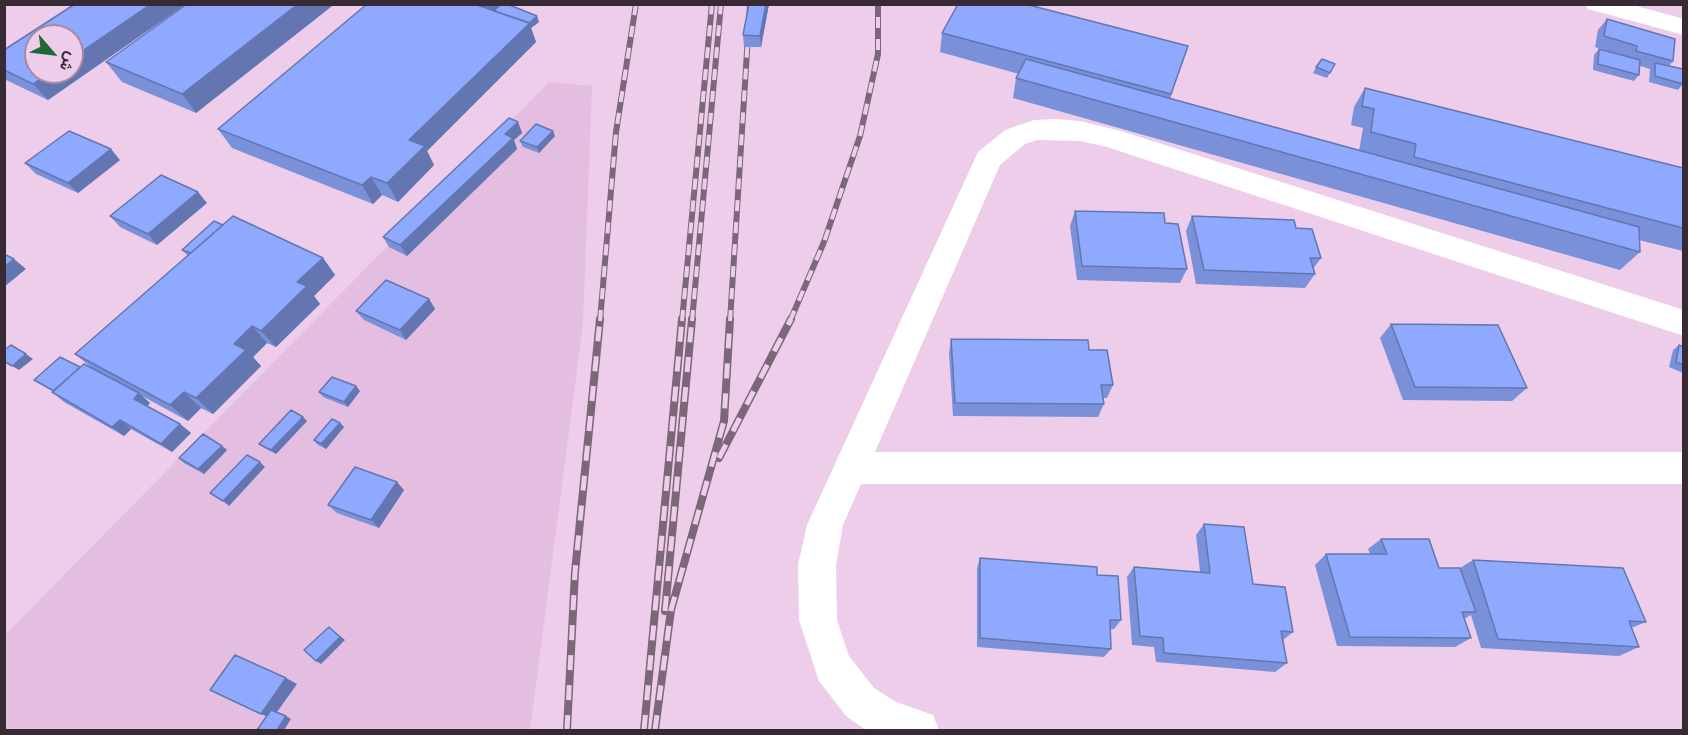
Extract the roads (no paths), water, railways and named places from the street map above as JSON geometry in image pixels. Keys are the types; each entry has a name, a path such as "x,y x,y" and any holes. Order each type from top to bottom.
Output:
{"street":[{"path":"1597,4 1683,27"},
{"path":"918,730 885,719 860,702 833,667 818,620 817,565 825,525 988,159 1015,137 1035,130 1080,131 1111,138 1683,323"},
{"path":"850,468 1683,468"}],"railway":[{"path":"600,321 616,132 636,4"},
{"path":"682,321 712,4"},
{"path":"692,321 721,4"},
{"path":"730,321 750,4"},
{"path":"790,321 824,242 860,136 878,54 878,4"},
{"path":"567,730 575,572 600,319"},
{"path":"644,730 682,319"},
{"path":"665,611 692,319"},
{"path":"655,730 671,610 724,421 730,319"},
{"path":"719,458 790,321"}]}
